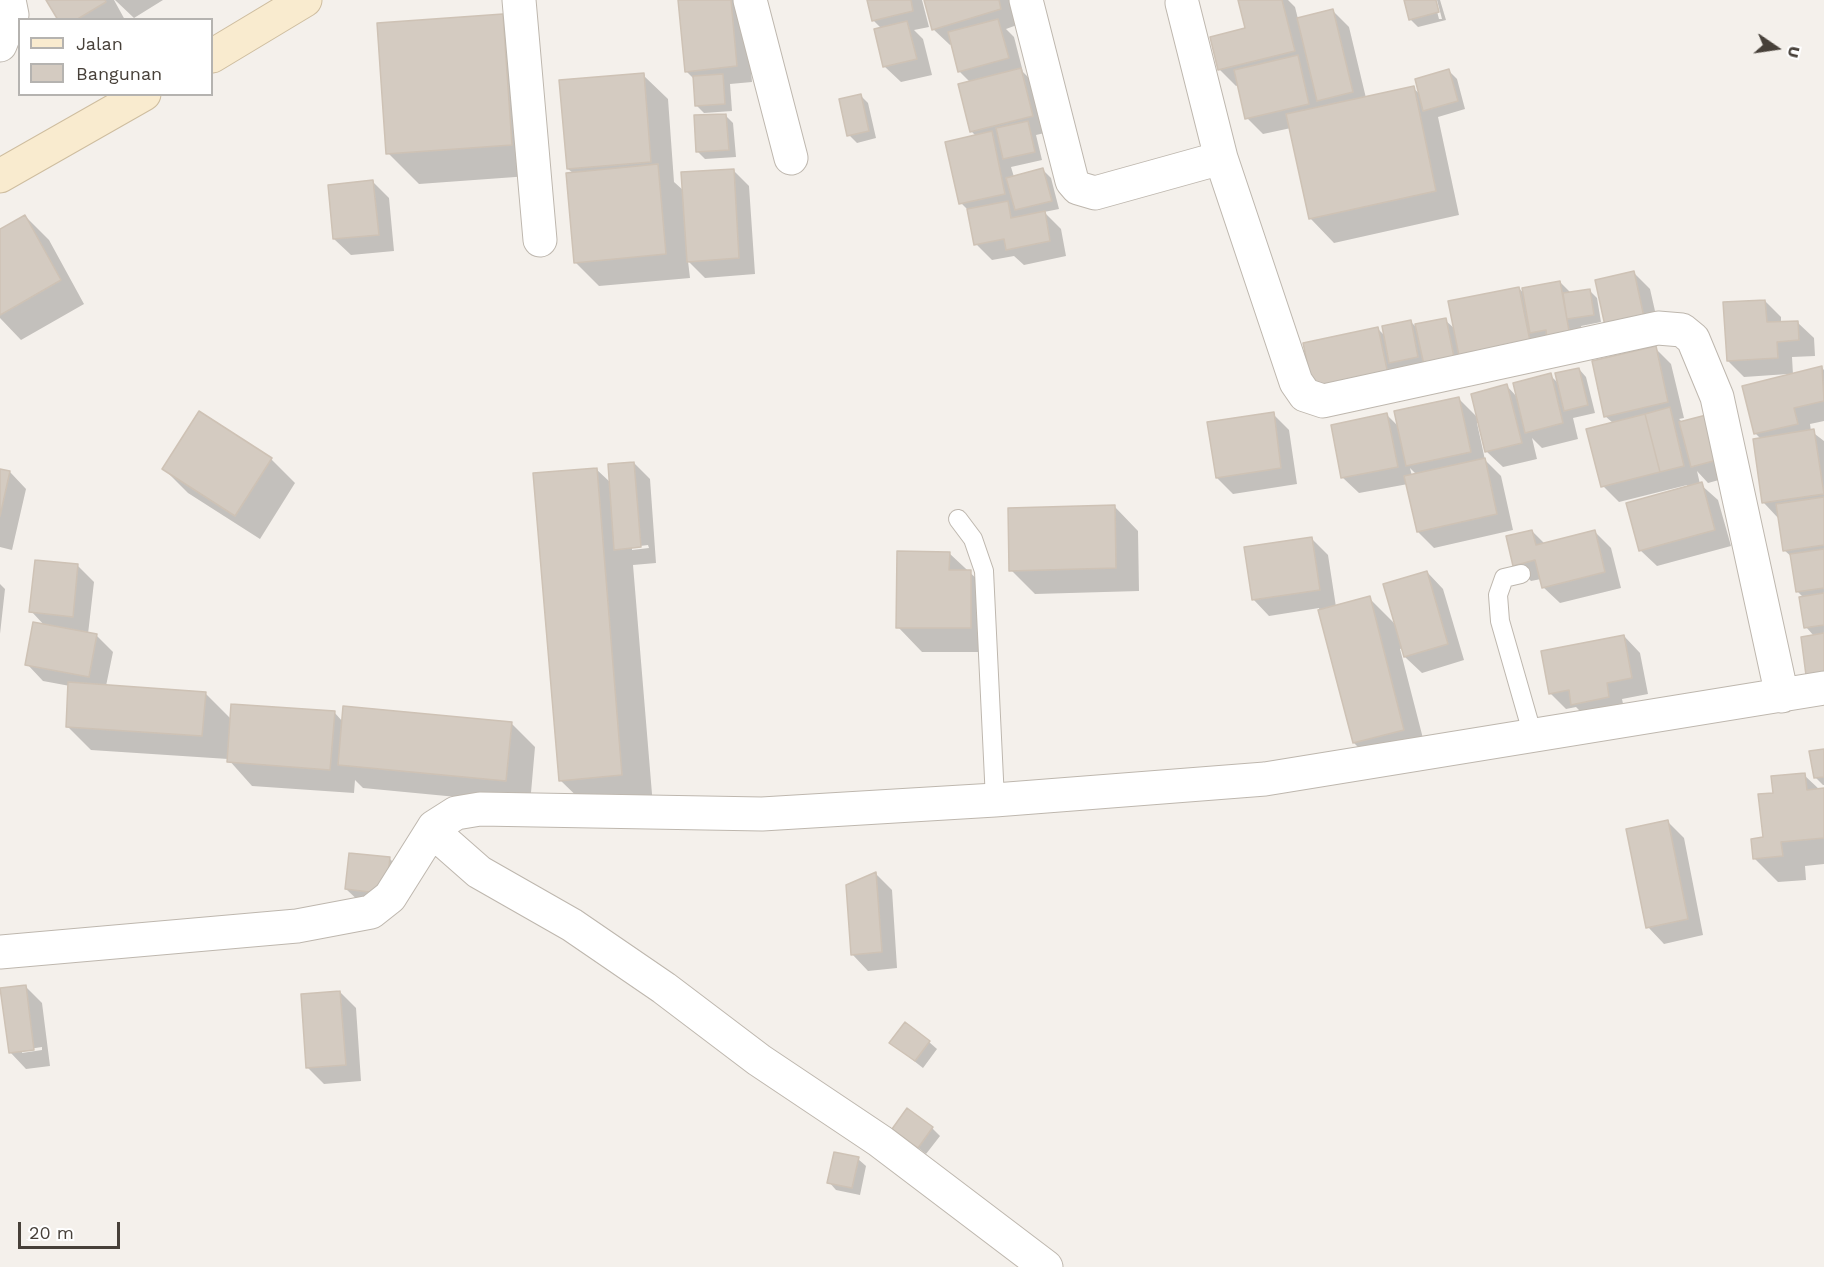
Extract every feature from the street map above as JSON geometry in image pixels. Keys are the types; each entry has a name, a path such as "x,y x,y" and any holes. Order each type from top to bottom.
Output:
{"main road":[{"path":"213,55 305,0"},
{"path":"0,176 140,96"}],"street":[{"path":"0,45 12,15 9,0"},
{"path":"519,0 540,240"},
{"path":"750,0 791,158"},
{"path":"1026,0 1072,181 1078,188 1095,193 1221,158"},
{"path":"1182,3 1221,158 1296,382 1305,395 1323,401 1658,328 1682,330 1693,339 1717,397 1782,696"},
{"path":"0,952 297,926 371,912 390,897 434,826 456,813 480,809 762,814 995,800 1265,779 1824,688"},
{"path":"434,826 446,843 479,872 572,925 664,988 759,1060 880,1141 1046,1267"}],"lane":[{"path":"958,519 973,539 984,571 995,800"},
{"path":"1521,574 1504,578 1498,595 1500,612 1533,736"}],"building":[{"path":"46,0 105,0 106,2 79,18 57,18"},
{"path":"678,0 731,0 737,66 685,72"},
{"path":"867,0 911,0 913,11 872,21"},
{"path":"924,0 999,0 1001,9 932,30"},
{"path":"1238,0 1282,0 1295,51 1218,70 1210,37 1245,28"},
{"path":"1404,0 1436,0 1439,12 1409,20"},
{"path":"1333,9 1353,92 1317,101 1297,18"},
{"path":"503,14 512,145 386,154 377,23"},
{"path":"998,19 1009,58 958,72 948,32"},
{"path":"907,21 917,59 883,67 874,29"},
{"path":"1298,55 1309,104 1245,119 1234,70"},
{"path":"1021,68 1033,116 970,132 958,84"},
{"path":"1449,69 1458,101 1423,111 1415,79"},
{"path":"644,73 651,162 567,169 559,80"},
{"path":"723,74 725,104 695,106 693,76"},
{"path":"1414,86 1436,191 1309,219 1286,114"},
{"path":"861,94 869,131 847,136 839,99"},
{"path":"726,114 729,150 696,152 694,115"},
{"path":"1028,121 1035,152 1003,159 996,128"},
{"path":"992,131 1005,194 959,204 945,142"},
{"path":"658,164 666,254 574,263 566,173"},
{"path":"1043,168 1052,201 1015,210 1006,178"},
{"path":"734,169 739,258 687,262 681,172"},
{"path":"373,180 379,235 333,239 328,185"},
{"path":"1008,201 1011,218 1045,211 1050,241 1006,250 1004,239 974,245 967,209"},
{"path":"25,215 61,280 0,315 0,229"},
{"path":"1634,271 1644,317 1605,326 1595,280"},
{"path":"1560,281 1570,336 1547,340 1546,330 1530,333 1522,288"},
{"path":"1519,287 1531,346 1460,361 1448,301"},
{"path":"1590,289 1594,315 1567,319 1563,293"},
{"path":"1765,300 1767,322 1798,321 1799,340 1777,342 1778,358 1727,361 1723,302"},
{"path":"1446,318 1456,367 1426,374 1415,324"},
{"path":"1411,320 1418,357 1389,363 1382,326"},
{"path":"1378,327 1389,379 1314,395 1303,343"},
{"path":"1656,346 1668,402 1604,417 1592,361"},
{"path":"1822,366 1824,401 1794,408 1798,424 1754,434 1742,386"},
{"path":"1579,368 1588,405 1564,411 1555,373"},
{"path":"1551,373 1563,423 1525,433 1513,383"},
{"path":"1507,384 1522,443 1485,452 1471,394"},
{"path":"1459,397 1471,452 1406,466 1394,411"},
{"path":"1670,407 1684,466 1660,472 1645,414"},
{"path":"199,411 272,458 235,516 162,469"},
{"path":"1274,412 1281,468 1216,478 1207,422"},
{"path":"1387,413 1398,467 1341,478 1331,425"},
{"path":"1645,414 1660,472 1601,487 1586,429"},
{"path":"1710,414 1721,459 1691,467 1679,422"},
{"path":"1814,429 1824,494 1762,503 1753,439"},
{"path":"1485,458 1497,514 1417,532 1404,476"},
{"path":"634,462 641,547 614,550 608,464"},
{"path":"597,468 622,775 559,781 533,473"},
{"path":"0,469 10,471 0,516"},
{"path":"1702,482 1715,530 1639,551 1626,503"},
{"path":"1824,497 1824,545 1783,551 1776,504"},
{"path":"1115,505 1116,568 1009,571 1008,508"},
{"path":"1532,530 1536,545 1595,530 1605,572 1542,588 1535,560 1513,566 1506,536"},
{"path":"1312,537 1320,590 1252,600 1244,547"},
{"path":"1824,549 1824,588 1796,592 1790,554"},
{"path":"897,551 950,552 949,570 971,570 971,628 896,628"},
{"path":"35,560 78,564 73,617 29,612"},
{"path":"1427,571 1448,644 1404,657 1383,584"},
{"path":"1824,593 1824,625 1804,628 1799,597"},
{"path":"1370,596 1404,730 1353,743 1318,610"},
{"path":"33,622 97,634 89,677 25,665"},
{"path":"1824,633 1824,681 1807,683 1801,637"},
{"path":"1624,635 1632,678 1607,683 1609,697 1571,705 1569,690 1549,694 1541,651"},
{"path":"68,682 206,692 202,736 66,727"},
{"path":"231,704 335,711 330,770 227,762"},
{"path":"343,706 512,722 506,781 338,765"},
{"path":"1824,749 1824,777 1814,778 1809,751"},
{"path":"1805,773 1807,790 1824,788 1824,838 1781,842 1783,856 1753,859 1751,839 1763,837 1758,794 1773,793 1771,776"},
{"path":"1668,820 1688,919 1646,928 1626,829"},
{"path":"349,853 390,857 386,894 345,889"},
{"path":"876,872 882,952 851,955 846,885"},
{"path":"26,985 34,1050 9,1053 0,988"},
{"path":"340,991 346,1065 306,1068 301,994"},
{"path":"905,1022 930,1041 915,1061 889,1043"},
{"path":"907,1108 933,1127 918,1148 892,1129"},
{"path":"834,1152 859,1157 852,1188 827,1183"}]}
